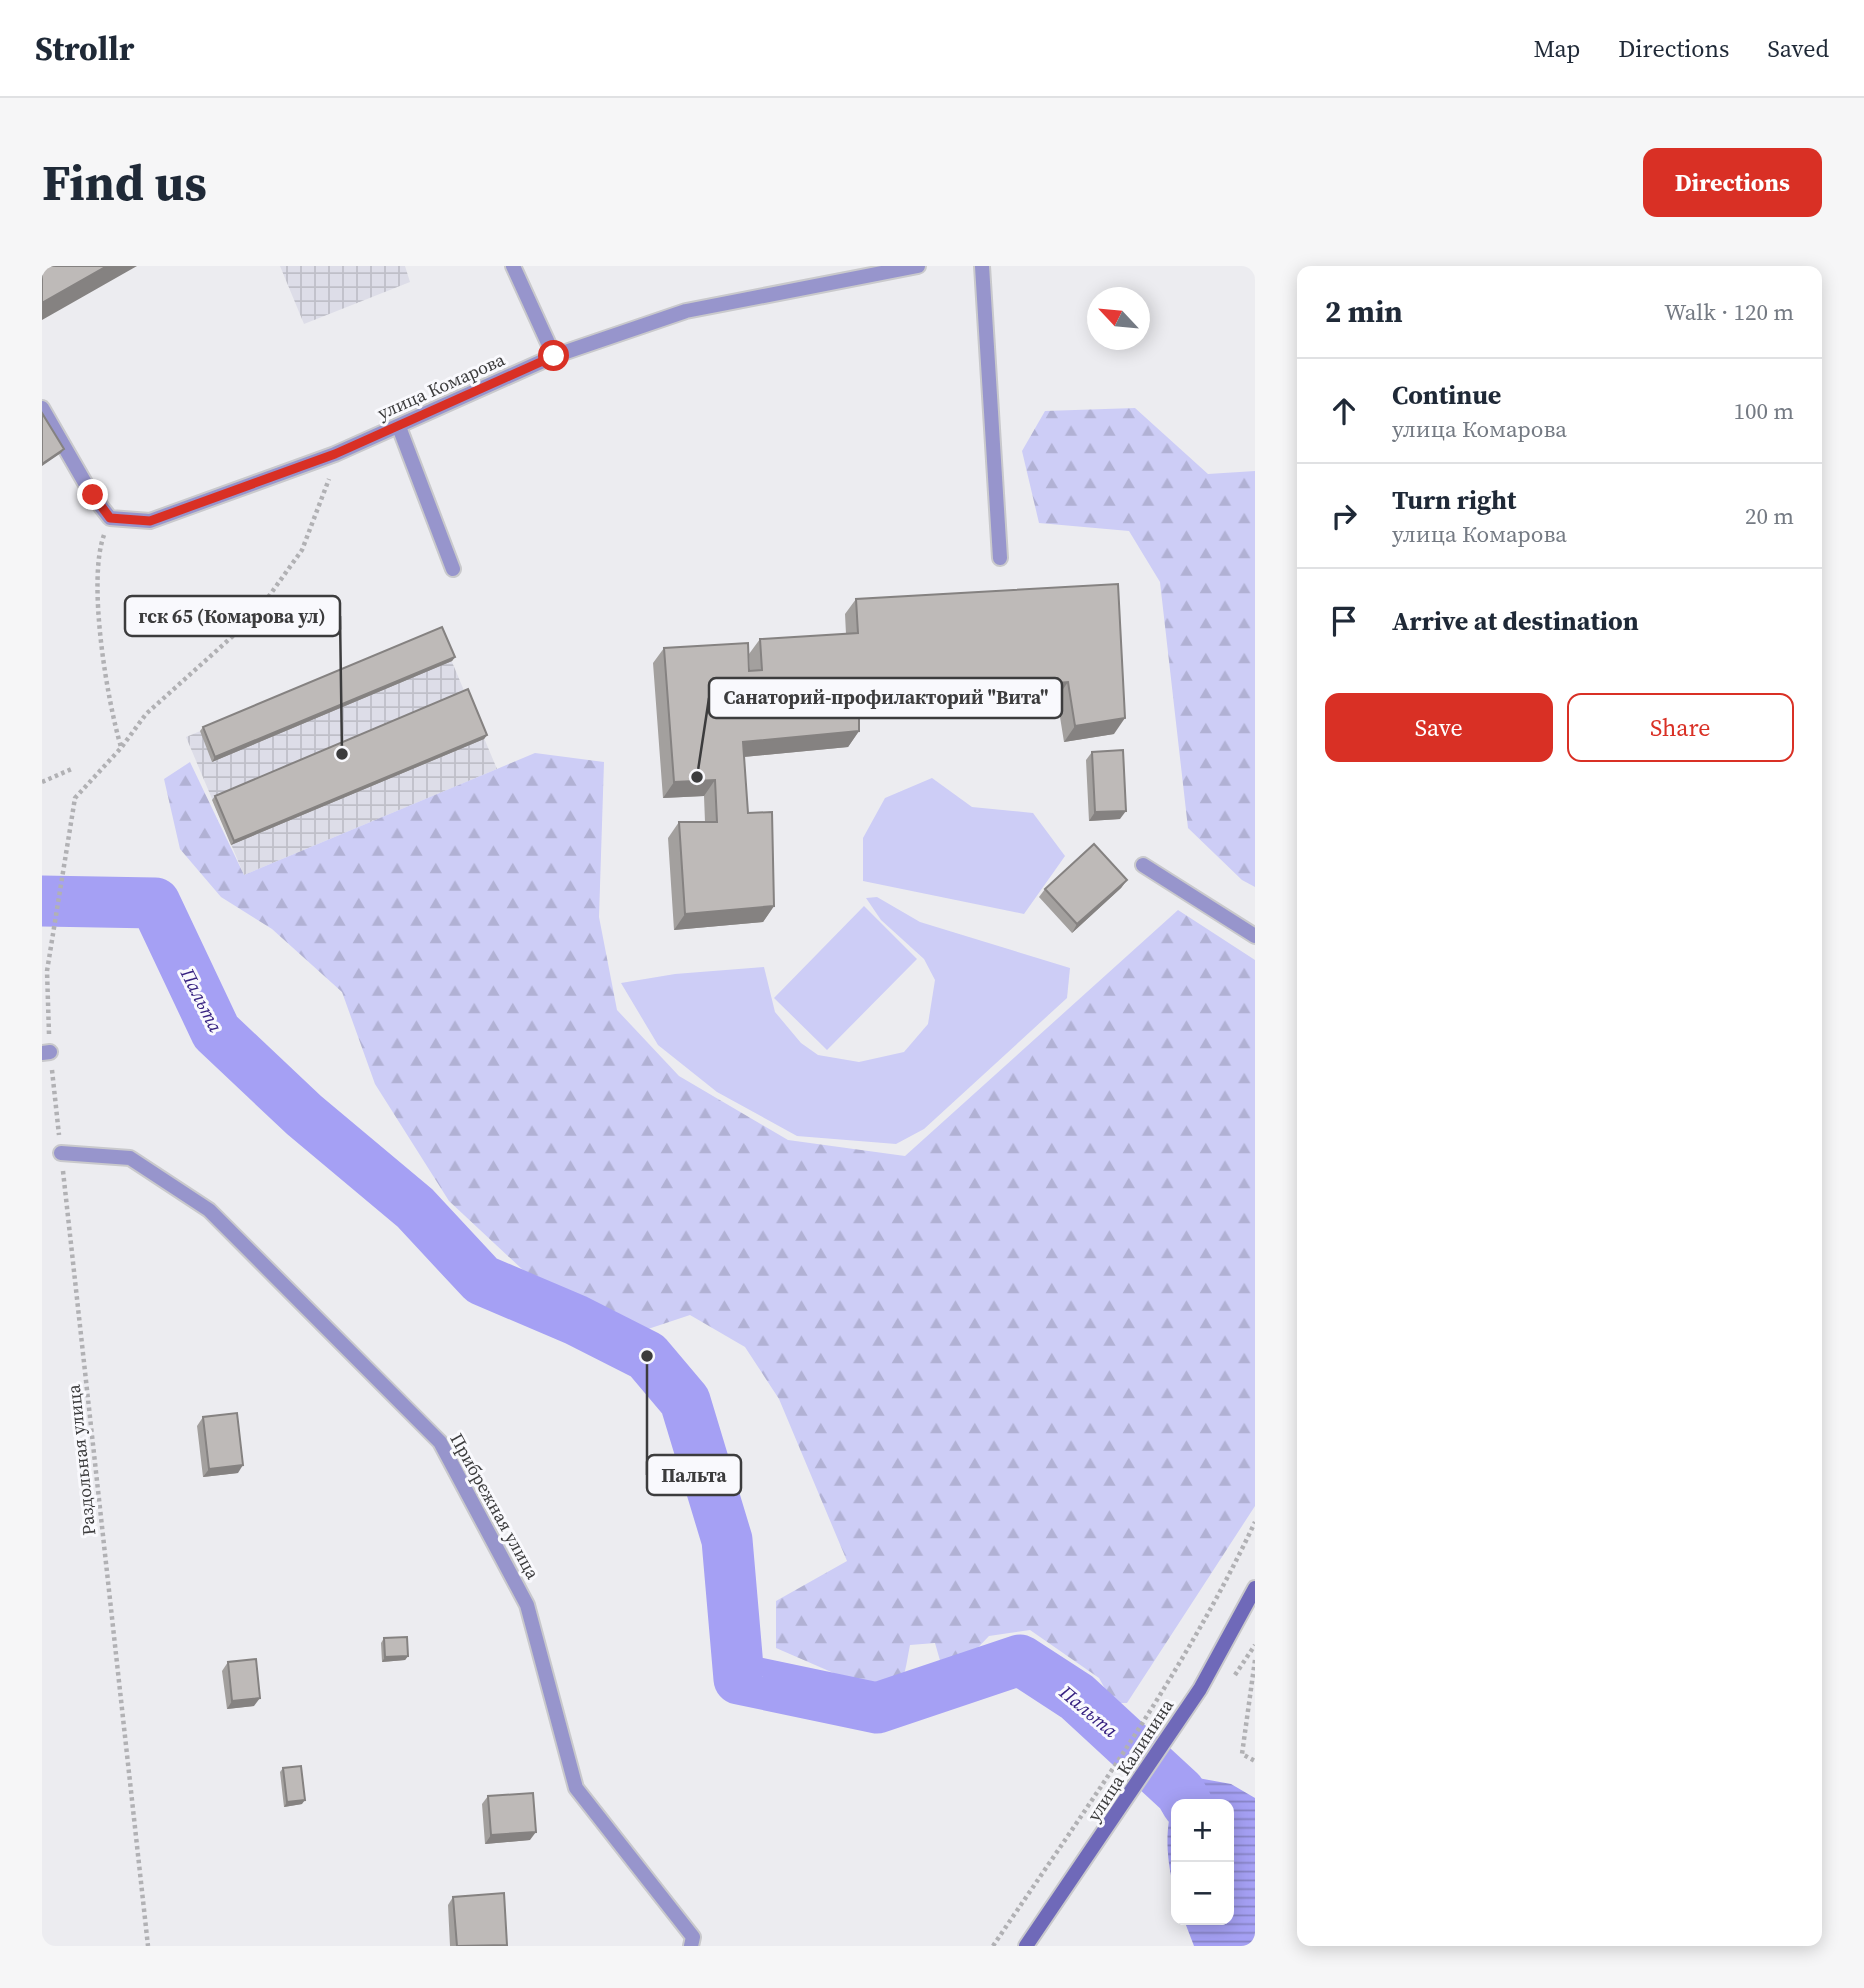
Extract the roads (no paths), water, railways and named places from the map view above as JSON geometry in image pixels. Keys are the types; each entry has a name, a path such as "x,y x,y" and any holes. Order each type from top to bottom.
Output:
{"main road":[{"name":"улица Калинина","path":"1026,1946 1199,1689 1255,1588"}],"street":[{"path":"513,266 554,356"},
{"name":"улица Комарова","path":"42,408 93,495 110,518 150,521 335,454 554,356 686,311 890,267 918,266"},
{"path":"982,266 1000,558"},
{"path":"399,427 453,569"},
{"path":"1143,865 1255,936"},
{"name":"Прибрежная улица","path":"61,1153 130,1158 209,1210 440,1442 527,1605 576,1788 693,1937 691,1946"}],"waterway":[{"name":"Пальта","path":"42,901 155,903 216,1032 304,1115 415,1208 482,1280 576,1320 647,1356 685,1401 727,1540 739,1679 877,1708 1020,1660 1077,1697 1180,1792 1184,1799"}],"place":[{"name":"гск 65 (Комарова ул)","path":"342,754"},
{"name":"Санаторий-профилакторий \"Вита\"","path":"697,777"},
{"name":"Пальта","path":"647,1356"}]}
